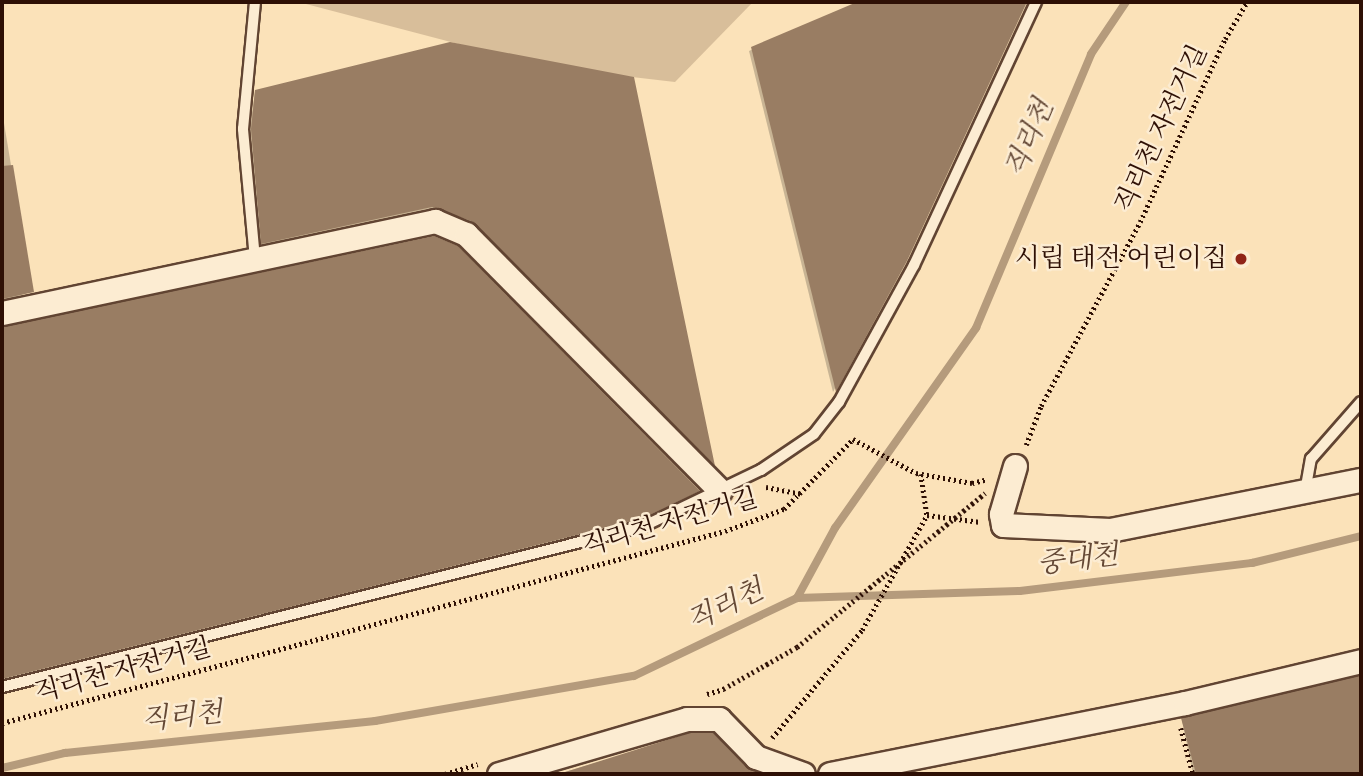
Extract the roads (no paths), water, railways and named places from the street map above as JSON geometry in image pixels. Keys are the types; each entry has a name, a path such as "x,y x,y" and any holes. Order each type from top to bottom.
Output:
{"street":[{"path":"2,313 435,221 466,234 720,491"},
{"path":"1015,467 1001,514 1003,525 1110,530 1361,480"},
{"path":"830,774 1175,705 1361,661"},
{"path":"499,774 687,719 719,719 756,757 803,774"}],"lane":[{"path":"255,2 243,129 255,259"},
{"path":"2,687 644,526 761,470 814,434 839,402 914,265 1036,2"},
{"path":"1305,492 1311,459 1361,402"}],"waterway":[{"name":"직리천","path":"2,768 65,753 375,721 634,676 797,598 835,528 976,328 1091,54 1126,2"},
{"name":"중대천","path":"797,598 1020,591 1252,563 1361,536"}],"place":[{"name":"시립 태전 어린이집","path":"1241,259"}]}
